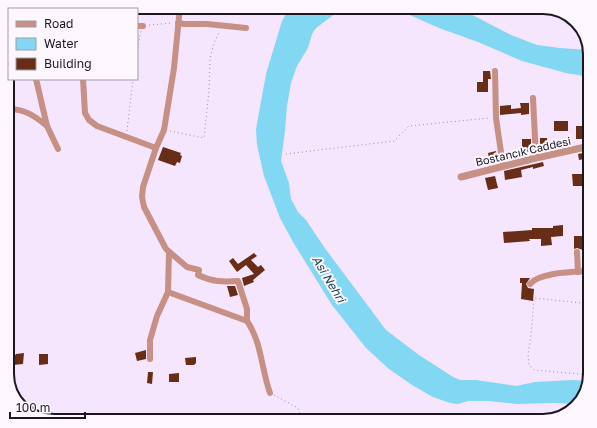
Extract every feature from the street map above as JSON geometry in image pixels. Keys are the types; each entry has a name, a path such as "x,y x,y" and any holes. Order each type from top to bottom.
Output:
{"street":[{"path":"179,14 174,68 164,130 156,148 143,187 142,197 144,207 166,250 187,267 199,270 198,275 209,280 222,282 238,281 247,309 247,321 253,330 261,351 266,381 270,393"},
{"path":"178,22 246,28"},
{"path":"495,71 496,118 503,166"},
{"path":"36,80 47,126 58,149"},
{"path":"83,80 85,113 89,120 97,126 156,148"},
{"path":"533,98 536,158"},
{"path":"14,108 34,115 47,126"},
{"name":"Bostancık Caddesi","path":"461,177 583,148"},
{"path":"150,359 150,340 157,316 168,292 169,252"},
{"path":"577,252 578,272"},
{"path":"530,284 539,277 583,272"},
{"path":"168,292 247,321"}],"path":[{"path":"138,46 140,26 178,22"},
{"path":"164,130 204,138 209,90 210,59 214,44 222,27"},
{"path":"126,137 133,80"},
{"path":"286,154 394,141 409,126 496,118"},
{"path":"583,303 534,298 528,354 529,365 534,370 583,374"},
{"path":"270,393 298,408 301,414"}],"water":[{"name":"Asi Nehri","path":"286,14 335,14 316,28 312,34 308,48 297,66 291,83 287,106 281,161 289,183 291,199 298,212 306,220 324,247 386,330 419,355 460,380 476,380 516,386 535,382 582,381 579,392 569,404 517,404 488,401 468,401 458,404 433,397 389,369 366,348 332,305 280,218 264,176 257,145 256,129 266,74 282,21"},
{"path":"408,14 470,14 511,35 537,45 582,50 583,76 566,73 522,61 478,42 439,28"}],"building":[{"path":"483,71 490,71 491,79 488,79 488,92 477,92 477,82 483,82"},
{"path":"520,103 529,103 529,114 521,115 521,113 500,115 500,106 511,105 511,109 521,108"},
{"path":"554,121 568,121 568,131 554,131"},
{"path":"576,126 583,126 583,139 576,139"},
{"path":"540,138 547,138 548,148 540,149"},
{"path":"522,139 531,139 531,151 522,152"},
{"path":"163,147 181,153 180,155 182,156 180,163 177,162 175,166 158,160"},
{"path":"496,151 498,162 490,163 488,153"},
{"path":"583,153 583,159 579,160 578,154"},
{"path":"543,162 544,166 521,170 522,177 505,180 504,171"},
{"path":"572,174 583,174 583,186 573,186"},
{"path":"495,176 498,188 488,190 485,178"},
{"path":"563,225 563,236 551,237 552,245 541,246 541,239 529,239 530,241 504,243 503,232 532,230 532,228 553,228 553,226"},
{"path":"574,236 583,236 583,250 577,248 574,249"},
{"path":"254,253 257,256 251,260 258,267 261,265 265,270 253,280 254,282 244,286 242,278 254,274 246,265 237,272 229,261 233,258 238,264"},
{"path":"520,278 530,278 526,284 528,288 534,289 533,301 521,299 522,283 520,283"},
{"path":"227,286 235,286 238,295 230,297"},
{"path":"146,350 146,359 137,361 135,353"},
{"path":"24,353 23,364 14,365 14,357 16,354"},
{"path":"39,354 48,354 48,364 39,365"},
{"path":"196,357 196,363 194,365 186,365 185,358"},
{"path":"148,372 153,372 152,384 147,383"},
{"path":"179,373 179,382 169,382 169,374"}]}
